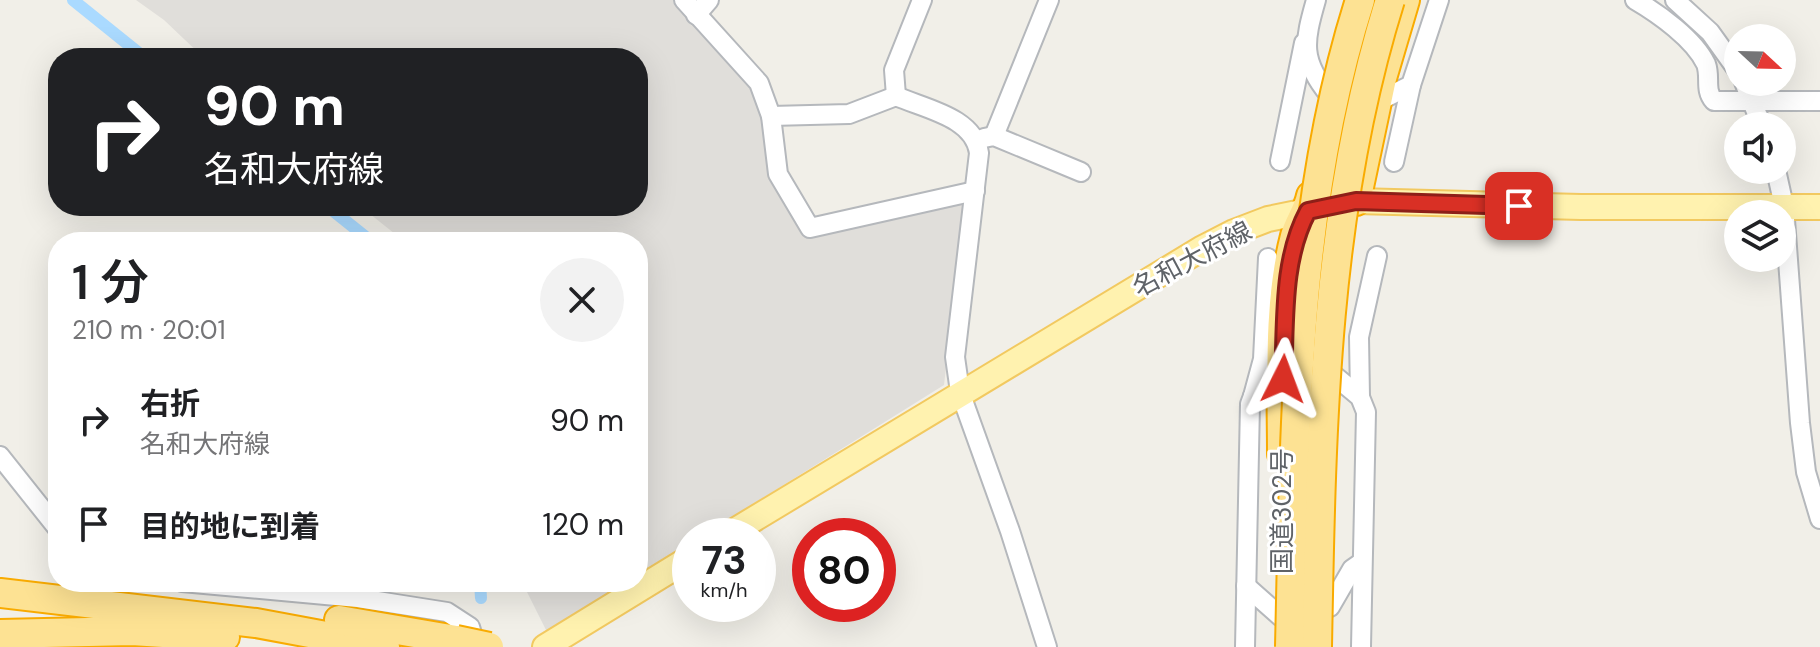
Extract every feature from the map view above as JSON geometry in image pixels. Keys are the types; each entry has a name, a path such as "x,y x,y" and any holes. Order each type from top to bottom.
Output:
{"highway":[{"name":"国道302号","path":"1281,647 1283,373 1287,295 1295,234 1308,211 1330,96 1358,0"},
{"path":"1290,647 1296,426 1307,272 1331,112 1358,0"},
{"path":"1317,647 1322,425 1334,275 1359,116 1390,0"},
{"name":"国道302号","path":"1328,647 1336,377 1356,201 1377,102 1405,0"},
{"path":"0,593 256,623 385,647"},
{"path":"112,604 180,600 378,625 489,647"},
{"path":"132,631 213,647"},
{"path":"0,634 132,631 209,635 289,647"}],"main road":[{"name":"名和大府線","path":"755,518 960,392 1234,232 1356,201 1581,207 1724,206"},
{"name":"名和大府線","path":"1796,206 1820,207"},
{"path":"648,584 672,569"},
{"path":"545,647 635,592"}],"street":[{"path":"684,0 759,83 771,116 778,174 810,228 975,191"},
{"path":"696,15 709,0"},
{"path":"896,96 894,70 922,0"},
{"path":"1047,647 1010,531 960,392 955,357 975,191 985,138 1049,0"},
{"path":"1280,161 1316,0"},
{"path":"1394,162 1411,85 1439,0"},
{"path":"1635,0 1664,20 1698,52 1707,68 1708,94 1714,101 1820,101"},
{"path":"1675,0 1710,32 1724,52"},
{"path":"1304,43 1320,84 1330,96"},
{"path":"1377,102 1411,85"},
{"path":"771,116 849,114 896,96 967,126 985,138 1081,172"},
{"path":"1751,96 1758,112"},
{"path":"1361,647 1366,412 1360,397 1359,337 1377,256"},
{"path":"1245,647 1250,404 1263,359 1268,258"},
{"path":"1789,272 1806,472 1820,519"},
{"path":"1253,396 1283,373"},
{"path":"1336,377 1360,397"},
{"path":"0,456 48,516"},
{"path":"1330,607 1352,569 1362,562"},
{"path":"1246,586 1281,617"},
{"path":"292,592 358,598 447,612 470,627 466,644"}],"shaded area":[{"path":"136,0 676,0 750,79 809,236 961,199 965,204 944,385 731,518 672,518 672,554 648,569 648,232 392,232 372,216 648,216 648,48 193,48 164,20"},
{"path":"527,592 611,592 547,632"}],"waterway":[{"path":"73,0 133,48"},
{"path":"340,216 360,232"},
{"path":"481,592 481,598"}],"route":[{"path":"1283,379 1287,295 1295,234 1308,211 1356,201 1519,206"}]}
